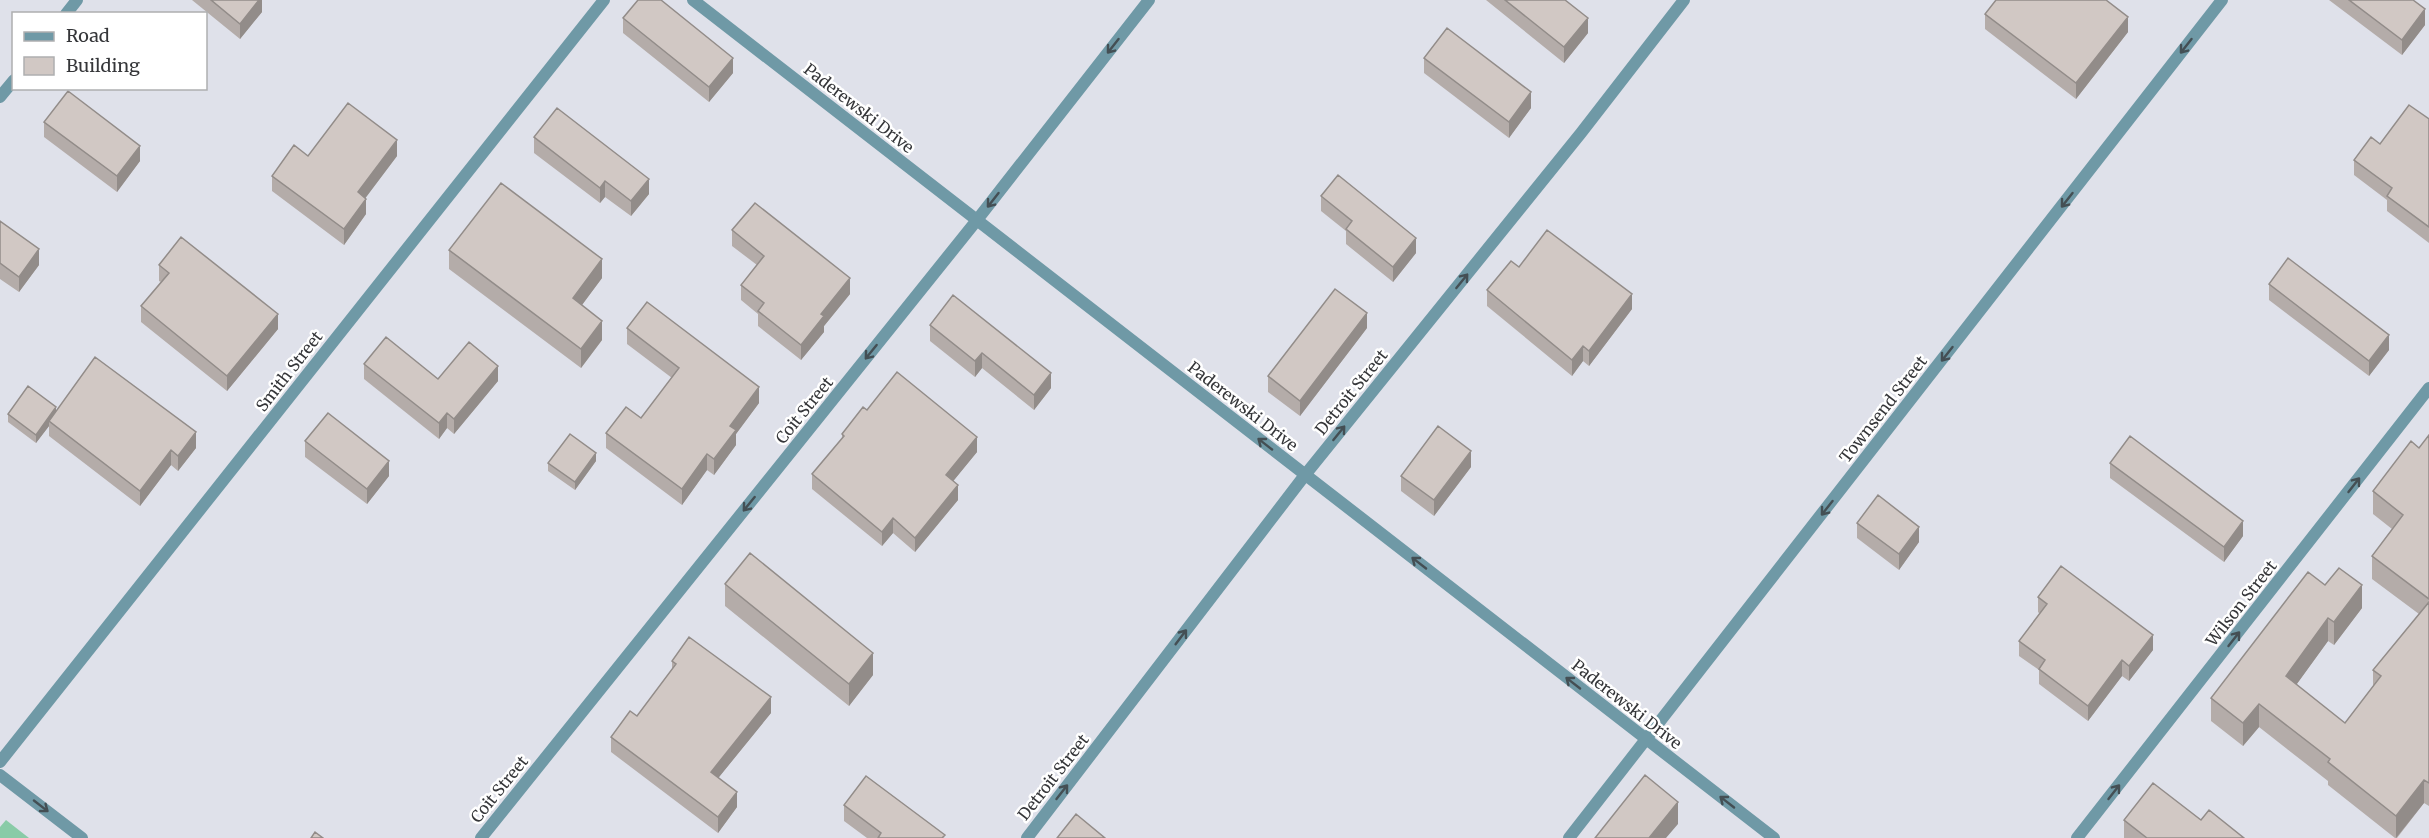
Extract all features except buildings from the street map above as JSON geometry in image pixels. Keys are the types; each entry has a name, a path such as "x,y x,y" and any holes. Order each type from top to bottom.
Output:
{"street":[{"path":"68,12 77,0"},
{"name":"Smith Street","path":"0,762 604,0"},
{"name":"Paderewski Drive","path":"693,0 1774,838"},
{"name":"Coit Street","path":"481,838 977,220 1149,0"},
{"name":"Detroit Street","path":"1027,838 1305,475 1581,133 1684,0"},
{"name":"Townsend Street","path":"1569,838 2222,0"},
{"path":"0,98 12,83"},
{"name":"Wilson Street","path":"2077,838 2429,388"},
{"path":"0,775 82,838"}],"green space":[{"path":"6,820 29,838 0,838 0,827"}]}
